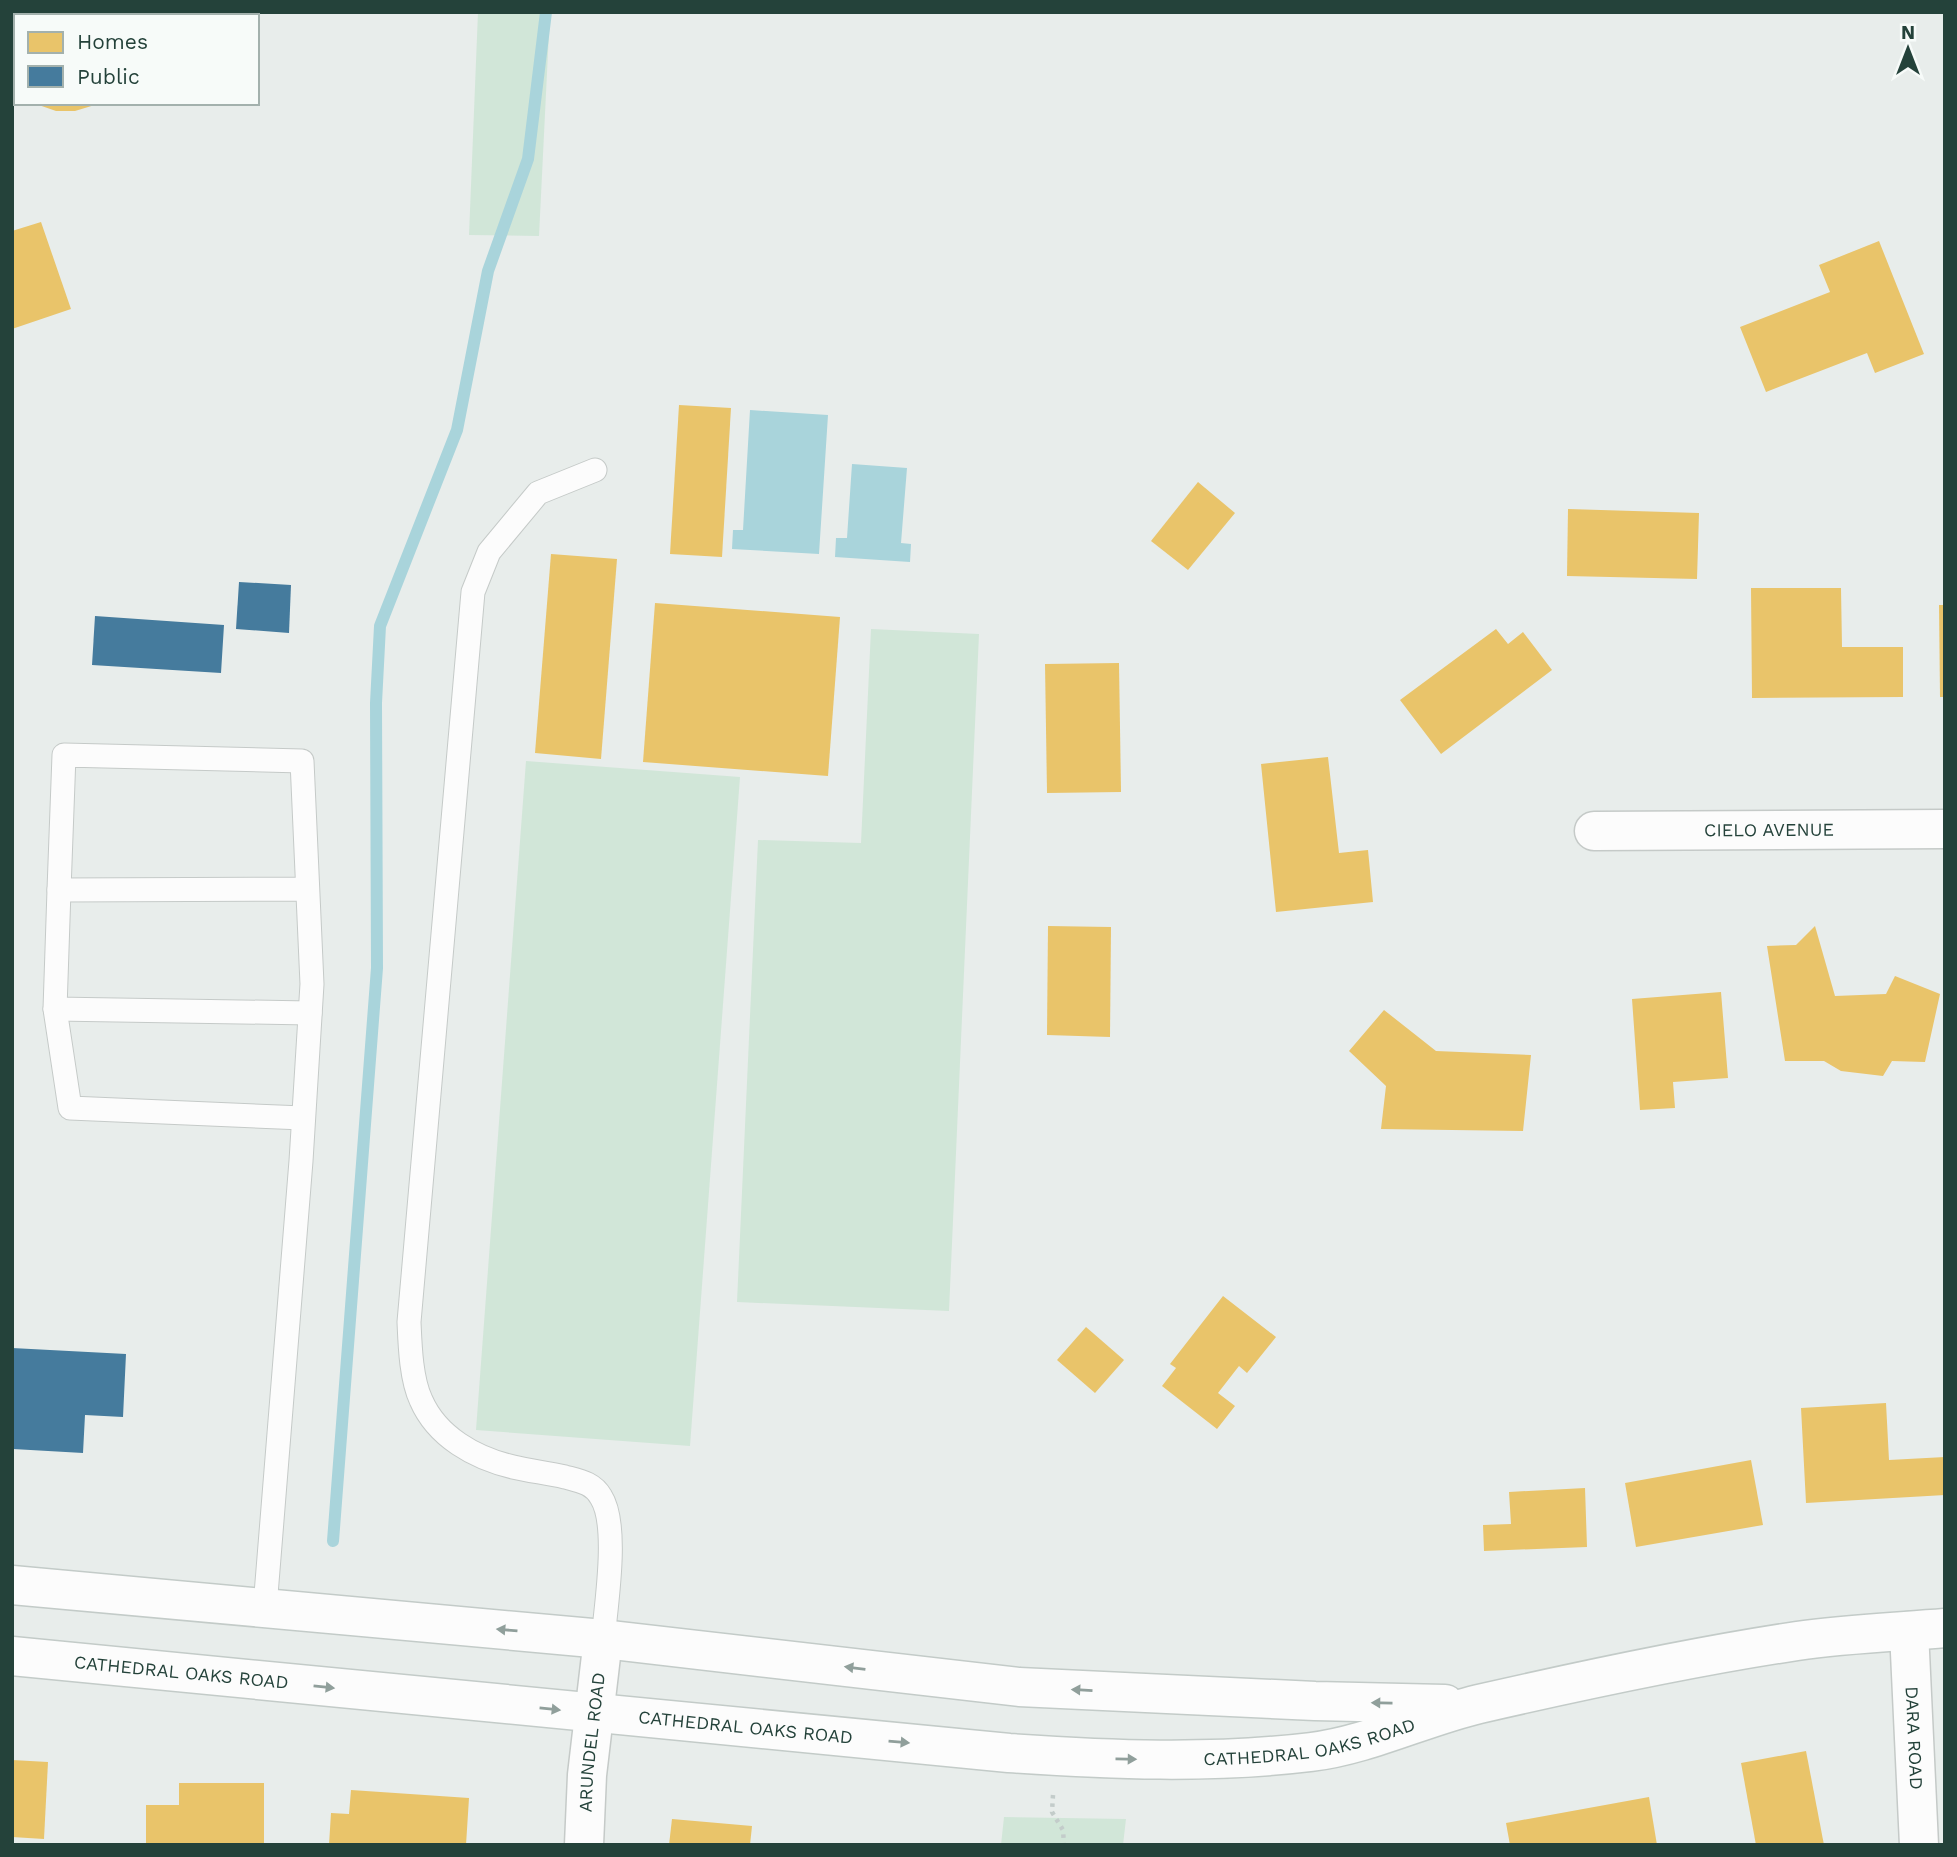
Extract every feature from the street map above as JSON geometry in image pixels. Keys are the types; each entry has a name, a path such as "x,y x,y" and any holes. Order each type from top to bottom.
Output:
{"main road":[{"name":"CIELO AVENUE","path":"1594,831 1945,829"},
{"name":"CATHEDRAL OAKS ROAD","path":"12,1585 603,1639 1019,1687 1315,1701 1475,1705"},
{"name":"CATHEDRAL OAKS ROAD","path":"12,1656 594,1714 1054,1756 1178,1760 1314,1752 1387,1733 1475,1705 1637,1669 1786,1643 1927,1630"},
{"name":"DARA ROAD","path":"1919,1845 1927,1630"},
{"name":"ARUNDEL ROAD","path":"584,1845 587,1775 603,1639"}],"lane":[{"path":"595,470 538,493 489,552 473,592 409,1322 411,1354 421,1400 443,1433 476,1455 512,1467 589,1483 601,1496 607,1513 610,1553 603,1639"},
{"path":"265,1607 303,1118 312,984 302,761 64,755 55,1009 70,1108 303,1118"},
{"path":"59,890 306,889"},
{"path":"55,1009 310,1013"}],"path":[{"path":"1054,1756 1052,1812 1063,1830 1065,1845"}],"green space":[{"path":"478,12 550,12 539,236 469,235"},
{"path":"871,629 979,634 949,1311 737,1302 758,840 861,843"},
{"path":"526,761 740,777 690,1446 476,1430"},
{"path":"1004,1817 1126,1819 1123,1845 1001,1845"}],"water":[{"path":"750,410 828,415 819,554 732,549 733,530 743,530"},
{"path":"852,464 907,468 901,543 911,544 910,562 835,557 836,538 847,538"}],"building: Homes":[{"path":"115,12 116,14 15,14"},
{"path":"14,16 14,84 12,81"},
{"path":"39,105 95,105 75,111 56,111"},
{"path":"41,222 71,309 12,329 12,231"},
{"path":"1879,241 1924,354 1875,373 1867,353 1766,392 1740,327 1830,292 1819,265"},
{"path":"679,405 731,408 722,557 670,554"},
{"path":"1198,482 1235,513 1188,570 1151,541"},
{"path":"1568,509 1699,513 1697,579 1567,576"},
{"path":"551,554 617,559 601,759 535,753"},
{"path":"1751,588 1841,588 1842,647 1903,647 1903,697 1752,698"},
{"path":"655,603 840,617 828,776 643,762"},
{"path":"1939,605 1945,605 1945,697 1940,697"},
{"path":"1496,629 1508,644 1523,632 1552,670 1441,754 1400,700"},
{"path":"1119,663 1121,792 1047,793 1045,664"},
{"path":"1328,757 1339,853 1368,850 1373,902 1276,912 1261,764"},
{"path":"1048,926 1111,927 1110,1037 1047,1035"},
{"path":"1815,926 1835,996 1886,994 1895,976 1940,994 1925,1062 1892,1061 1883,1076 1841,1071 1824,1061 1785,1061 1767,946 1796,945"},
{"path":"1721,992 1728,1078 1673,1082 1675,1108 1640,1110 1632,999"},
{"path":"1384,1010 1436,1051 1531,1055 1523,1131 1381,1129 1386,1086 1349,1051"},
{"path":"1223,1296 1276,1337 1247,1373 1239,1366 1218,1393 1235,1406 1217,1429 1162,1386 1176,1368 1170,1364"},
{"path":"1086,1327 1124,1360 1095,1393 1057,1360"},
{"path":"1886,1403 1889,1460 1945,1457 1945,1495 1806,1503 1801,1408"},
{"path":"1751,1460 1763,1525 1636,1547 1625,1483"},
{"path":"1585,1488 1587,1547 1484,1551 1483,1525 1511,1524 1509,1492"},
{"path":"1806,1751 1824,1845 1756,1845 1741,1763"},
{"path":"12,1760 48,1762 44,1839 12,1837"},
{"path":"179,1783 264,1783 264,1845 146,1845 146,1805 179,1805"},
{"path":"351,1790 469,1798 466,1845 329,1845 331,1813 349,1814"},
{"path":"1649,1797 1657,1845 1510,1845 1506,1823"},
{"path":"672,1819 752,1826 750,1845 669,1845"}],"building: Public":[{"path":"239,582 291,585 289,633 236,629"},
{"path":"95,616 224,625 221,673 92,665"},
{"path":"12,1348 126,1354 123,1417 85,1415 83,1453 13,1449"}],"waterway":[{"path":"333,1541 377,968 376,703 380,626 457,430 488,271 528,159 546,12"}]}
